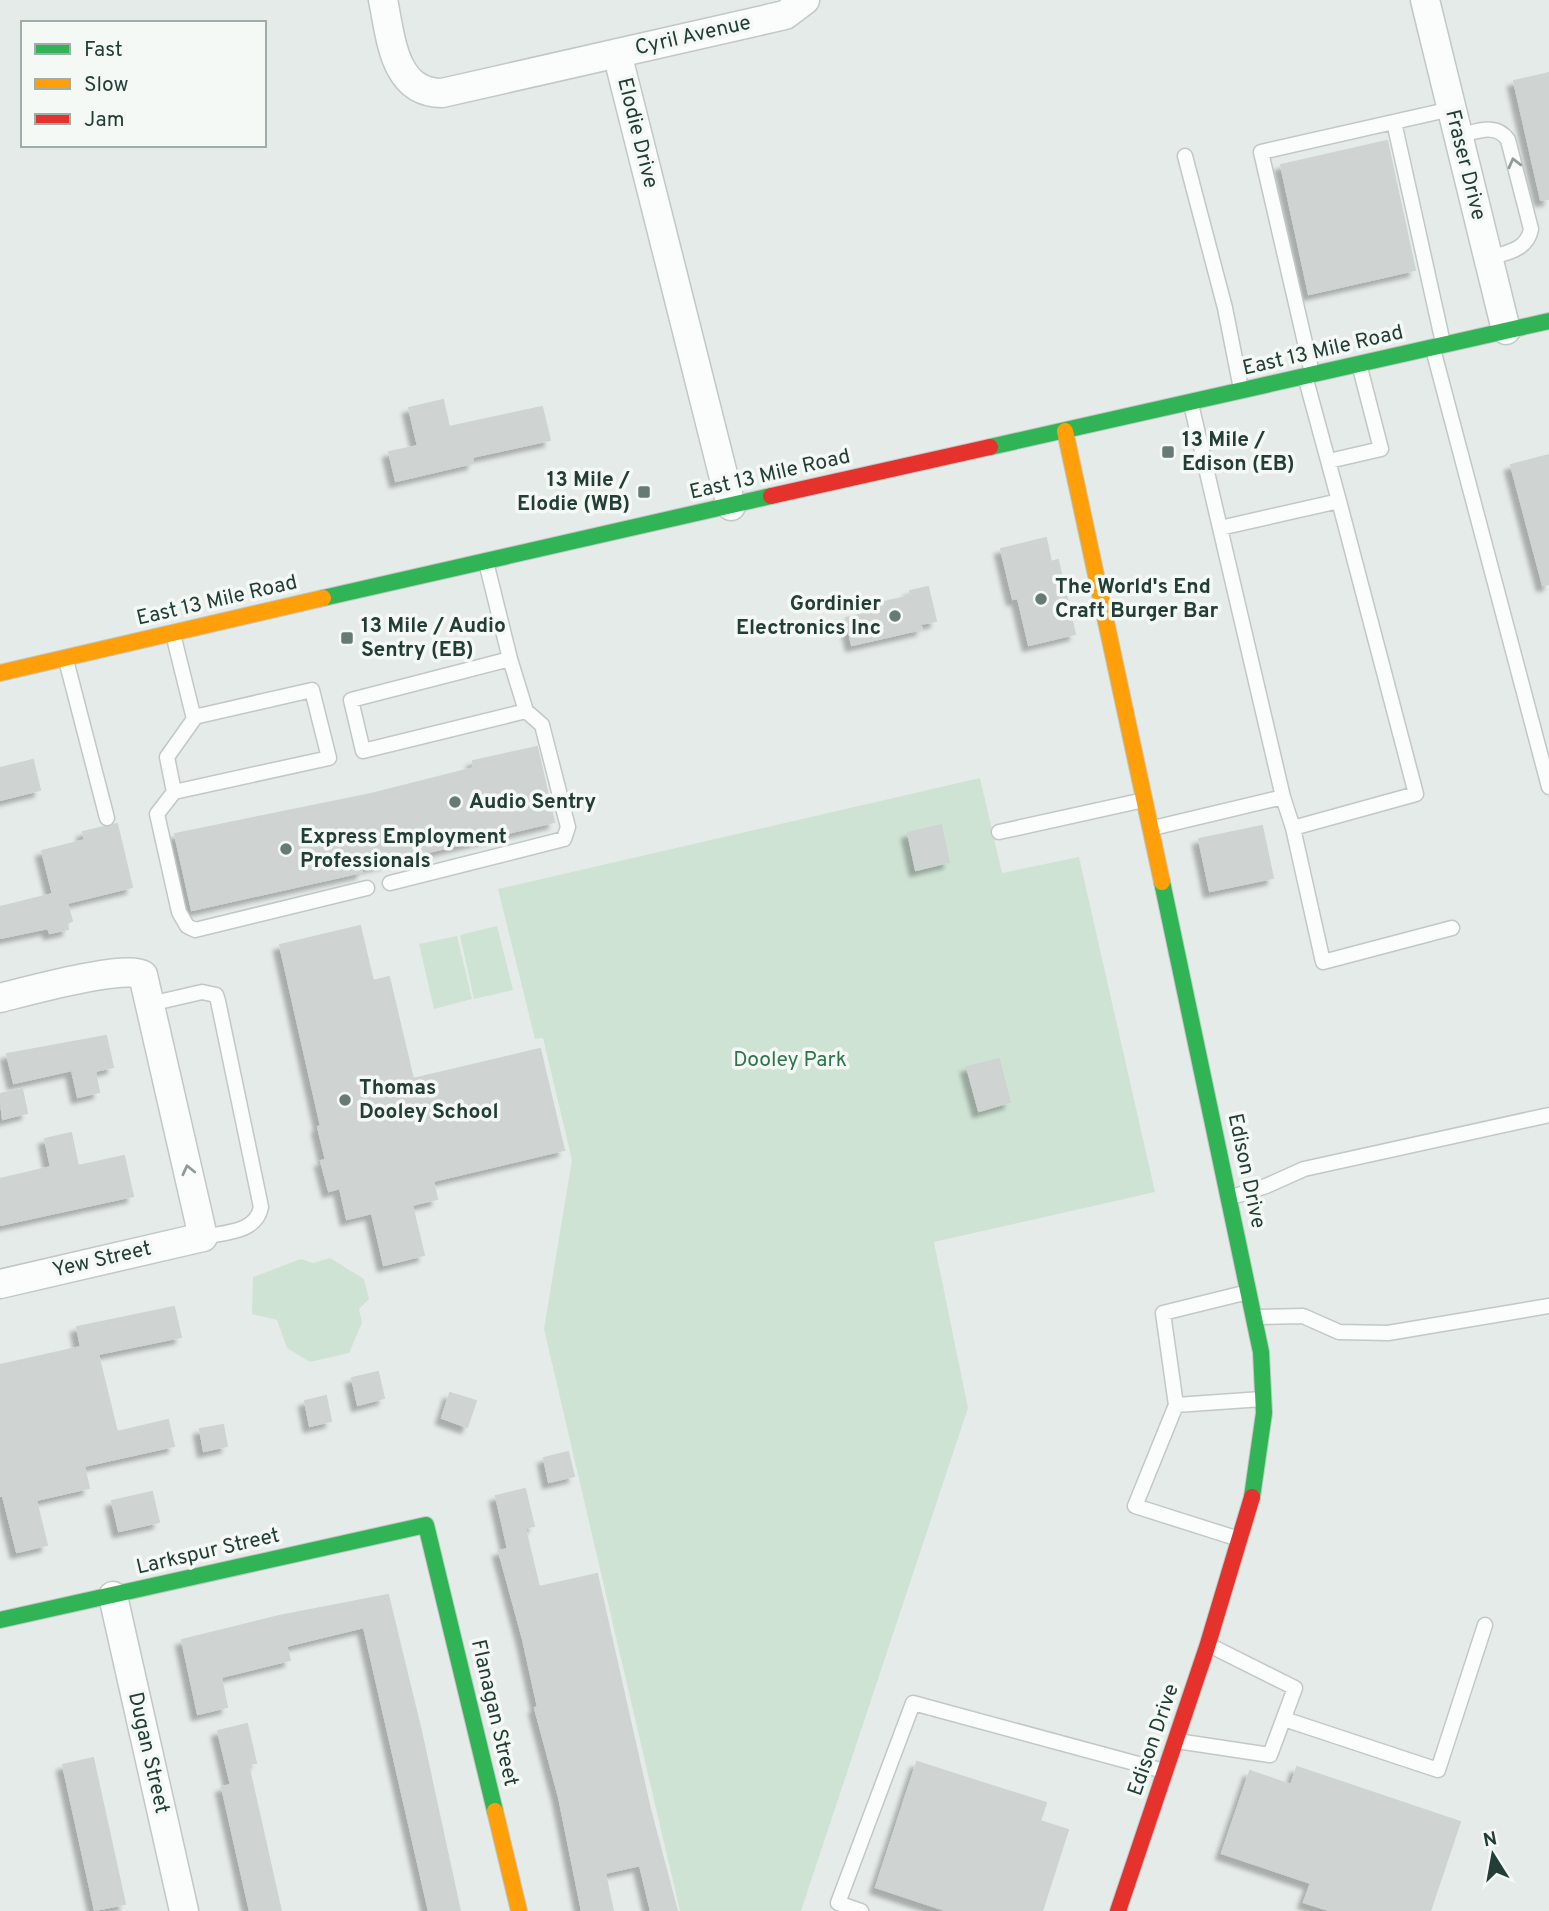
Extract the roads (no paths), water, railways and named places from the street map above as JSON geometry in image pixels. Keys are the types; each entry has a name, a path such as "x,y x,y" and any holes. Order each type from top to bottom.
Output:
{"street":[{"name":"Elodie Drive","path":"383,0 394,54 402,72 412,86 428,93 491,84 617,53 731,506"},
{"name":"Cyril Avenue","path":"617,53 785,15 805,0"},
{"name":"Fraser Drive","path":"1425,0 1506,330"},
{"name":"East 13 Mile Road","path":"0,673 486,560 1549,321"},
{"name":"Edison Drive","path":"1065,431 1153,828 1230,1197 1254,1317 1264,1399 1262,1446 1252,1502 1208,1644 1118,1911"},
{"path":"0,998 103,975 139,972 144,978 203,1237"},
{"name":"Yew Street","path":"0,1284 203,1237"},
{"name":"Larkspur Street","path":"0,1620 426,1525"},
{"name":"Flanagan Street","path":"426,1525 519,1911"},
{"name":"Dugan Street","path":"113,1596 184,1911"}],"lane":[{"path":"1293,828 1416,793 1329,461 1261,152 1451,109"},
{"path":"1394,122 1438,346 1549,787"},
{"path":"1458,136 1496,129 1503,132 1508,140 1531,229 1529,240 1522,247 1487,258"},
{"path":"1185,156 1225,308 1242,390"},
{"path":"1329,461 1381,449 1359,364"},
{"path":"1191,402 1323,961 1452,928"},
{"path":"1220,528 1339,500"},
{"path":"390,883 564,839 568,827 542,725 526,712 486,560"},
{"path":"173,633 194,717 189,730 167,757 174,792"},
{"path":"65,658 107,818"},
{"path":"510,659 351,700 363,751 526,712"},
{"path":"194,717 312,690 329,758 174,792 158,809 179,912 187,926 195,930 367,888"},
{"path":"1153,828 1283,797"},
{"path":"999,832 1146,799"},
{"path":"150,1004 202,992 216,995 218,1001 261,1207 259,1216 249,1226 203,1237"},
{"path":"1230,1197 1266,1186 1304,1169 1549,1115"},
{"path":"1240,1539 1135,1506 1176,1405 1163,1313 1249,1292"},
{"path":"1254,1317 1303,1316 1339,1332 1388,1333 1549,1306"},
{"path":"1176,1405 1264,1399"},
{"path":"1284,1719 1438,1770 1485,1625"},
{"path":"1176,1741 1270,1755 1296,1688 1208,1644"},
{"path":"861,1911 837,1907 913,1703 1166,1771"}],"place":[{"name":"13 Mile / Edison (EB)","path":"1168,452"},
{"name":"13 Mile / Elodie (WB)","path":"644,492"},
{"name":"The World's End Craft Burger Bar","path":"1041,599"},
{"name":"Gordinier Electronics Inc","path":"895,616"},
{"name":"13 Mile / Audio Sentry (EB)","path":"347,638"},
{"name":"Audio Sentry","path":"455,802"},
{"name":"Express Employment Professionals","path":"286,849"},
{"name":"Thomas Dooley School","path":"345,1100"}],"park label":[{"name":"Dooley Park","path":"790,1060"}]}
